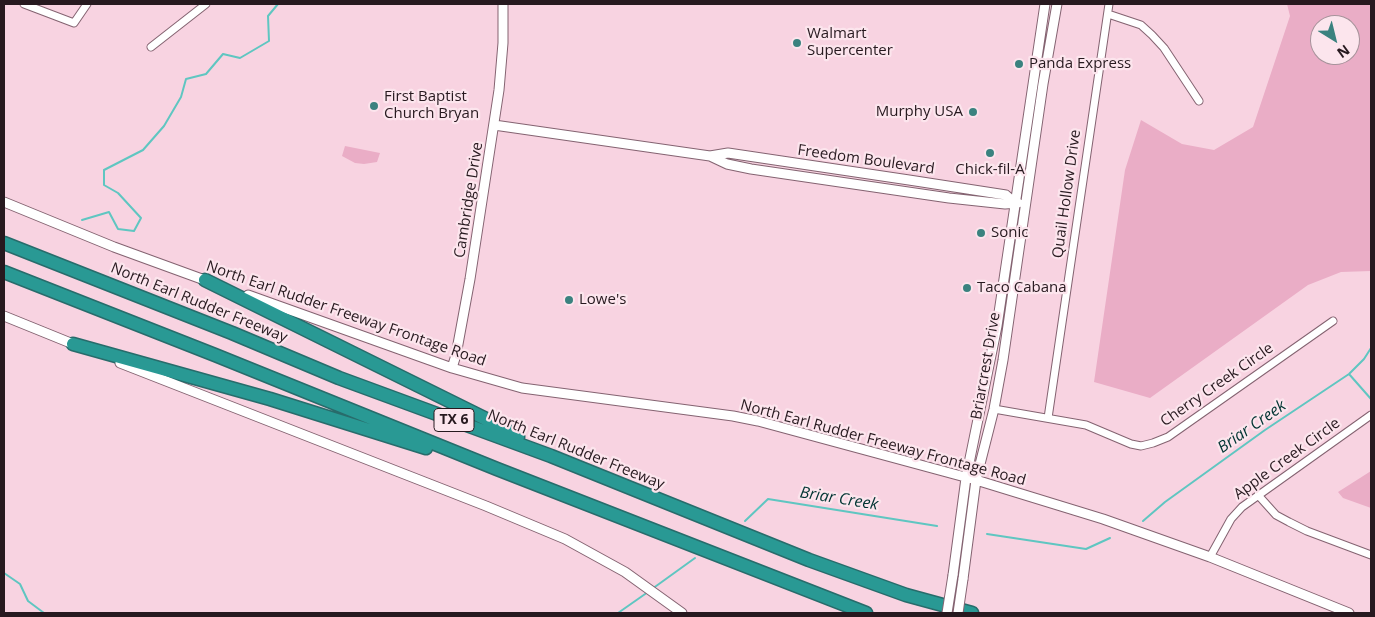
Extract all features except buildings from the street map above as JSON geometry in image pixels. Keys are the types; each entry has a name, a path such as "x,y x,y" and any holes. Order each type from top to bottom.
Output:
{"highway":[{"name":"North Earl Rudder Freeway","path":"4,243 232,333 339,378 551,456 809,560 906,595 972,613"},
{"name":"TX 6","path":"4,272 497,469 866,613"},
{"path":"204,280 492,422 551,456"},
{"path":"73,344 270,400 497,469"}],"main road":[{"name":"Cambridge Drive","path":"452,368 469,288 494,125 503,43 503,4"},
{"name":"Briarcrest Drive","path":"947,613 966,478 997,326 1046,4"},
{"name":"Briarcrest Drive","path":"958,613 976,480 994,409 1003,360 1043,84 1057,4"},
{"name":"Freedom Boulevard","path":"494,125 710,156 727,164 908,192 996,203 1026,204"},
{"name":"Freedom Boulevard","path":"710,156 728,153 909,180 1006,195 1015,203"},
{"path":"794,175 796,163"},
{"path":"855,184 857,172"},
{"path":"908,192 909,180"},
{"name":"North Earl Rudder Freeway Frontage Road","path":"4,202 114,247 452,368 522,388 758,421 976,480 1103,519 1210,557 1349,613"},
{"path":"4,316 565,539 625,572 682,613"}],"street":[{"path":"24,4 74,23 87,4"},
{"path":"151,47 206,4"},
{"name":"Quail Hollow Drive","path":"1048,418 1109,4"},
{"path":"1108,14 1141,26 1152,35 1164,48 1199,101"},
{"name":"Cherry Creek Circle","path":"994,409 1086,425 1130,444 1141,446 1153,443 1168,437 1333,321"},
{"name":"Apple Creek Circle","path":"1210,557 1231,519 1242,507 1371,415"},
{"path":"1258,495 1276,515 1289,522 1307,531 1371,555"}],"shaded area":[{"path":"1287,4 1371,4 1371,271 1341,272 1308,285 1150,398 1094,382 1125,170 1141,120 1182,144 1214,150 1253,127 1290,16"},
{"path":"345,146 380,153 377,162 355,163 342,156"},
{"path":"1371,471 1371,508 1343,498 1338,492"}],"waterway":[{"path":"82,220 109,212 118,229 134,231 141,218 118,193 104,185 104,170 143,150 164,126 181,97 186,79 206,74 223,54 240,58 269,41 268,16 278,4"},
{"name":"Briar Creek","path":"1143,521 1165,502 1265,430 1349,374 1364,359 1371,348"},
{"path":"1349,374 1371,399"},
{"name":"Briar Creek","path":"745,521 768,499 937,526"},
{"name":"Briar Creek","path":"987,534 1086,549 1110,538"},
{"name":"Briar Creek","path":"652,589 695,558"},
{"path":"4,573 20,584 28,601 44,613"},
{"name":"Briar Creek","path":"618,613 648,592"}],"place":[{"name":"Walmart Supercenter","path":"797,43"},
{"name":"Panda Express","path":"1019,64"},
{"name":"First Baptist Church Bryan","path":"374,106"},
{"name":"Murphy USA","path":"973,112"},
{"name":"Chick-fil-A","path":"990,153"},
{"name":"Sonic","path":"981,233"},
{"name":"Taco Cabana","path":"967,288"},
{"name":"Lowe's","path":"569,300"}]}
